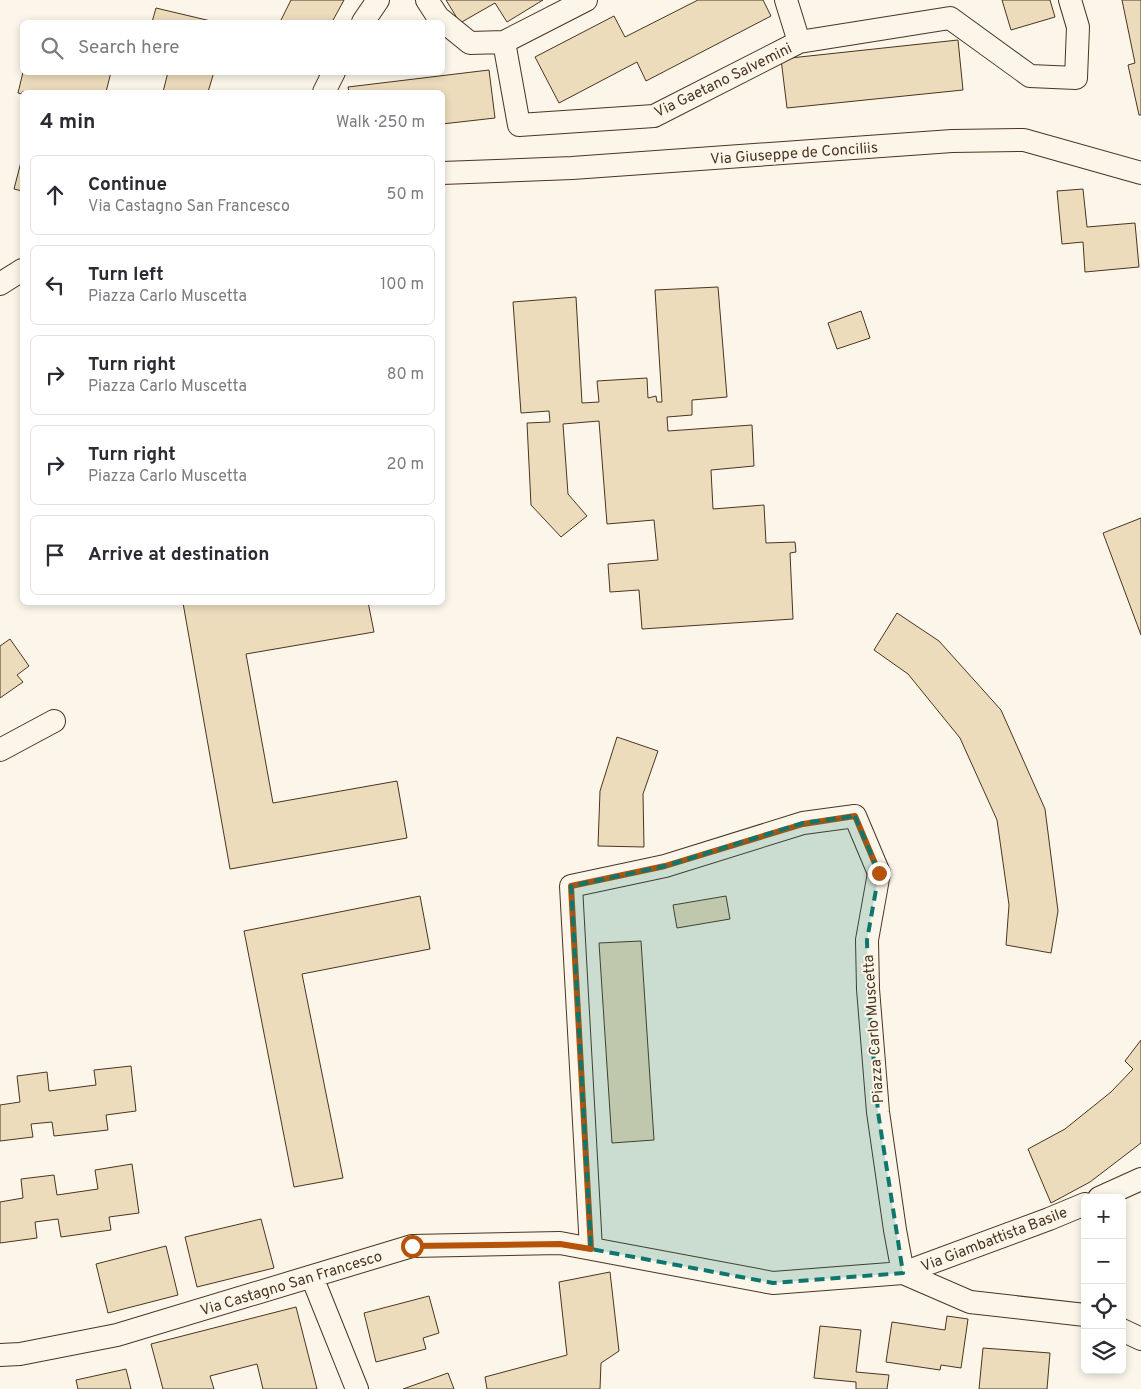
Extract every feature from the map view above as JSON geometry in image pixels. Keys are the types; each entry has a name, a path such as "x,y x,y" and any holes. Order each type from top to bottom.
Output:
{"street":[{"path":"363,20 378,0"},
{"path":"428,0 442,20"},
{"path":"445,23 470,43 504,42 586,0"},
{"name":"Via Gaetano Salvemini","path":"786,0 800,42"},
{"name":"Via Gaetano Salvemini","path":"504,42 519,124 654,116 800,42 947,9 1030,76 1076,78 1078,27 1070,0"},
{"path":"325,90 332,75"},
{"name":"Via Giuseppe de Conciliis","path":"445,173 572,168 952,141 1024,140 1141,173"},
{"path":"0,284 20,271"},
{"path":"0,750 54,721"},
{"name":"Piazza Carlo Muscetta","path":"591,1249 571,886 665,866 803,824 855,816 879,873 867,940 868,989 878,1112 903,1274"},
{"path":"1108,1194 1141,1179"},
{"name":"Via Giambattista Basile","path":"903,1274 1081,1206"},
{"name":"Via Castagno San Francesco","path":"0,1355 20,1354 117,1335 412,1246 560,1244 773,1283 903,1274 970,1302 1081,1315"},
{"path":"312,1277 357,1389"},
{"path":"1126,1332 1141,1338"}],"highlighted area":[{"path":"855,816 879,873 867,940 868,989 878,1112 903,1273 773,1283 591,1249 571,886 665,866 803,823"}],"building":[{"path":"291,0 344,0 333,20 281,20"},
{"path":"446,0 543,0 507,22 495,3 460,23"},
{"path":"698,0 763,0 771,16 646,81 637,62 559,103 535,57 614,16 625,37"},
{"path":"1002,0 1050,0 1055,17 1011,30"},
{"path":"1122,0 1141,0 1141,115 1139,115 1128,65 1135,63"},
{"path":"156,8 207,20 153,20"},
{"path":"958,40 963,90 787,108 781,59"},
{"path":"489,70 495,118 445,124 445,90 349,90 348,87"},
{"path":"22,75 110,75 106,90 20,90 20,94 18,93"},
{"path":"167,75 213,75 209,90 164,90"},
{"path":"20,166 20,190 14,189"},
{"path":"1083,189 1087,227 1135,223 1139,267 1085,272 1083,242 1062,244 1057,191"},
{"path":"718,287 727,397 692,400 692,415 667,417 668,431 752,425 754,466 711,470 713,509 764,505 766,543 795,542 796,552 790,553 793,619 642,629 639,590 610,592 608,564 658,560 654,520 607,524 599,421 563,424 568,494 587,516 561,537 531,505 527,423 550,422 549,411 521,413 513,302 576,297 582,403 599,402 597,381 647,378 648,398 656,396 657,402 662,402 655,290"},
{"path":"861,311 870,338 837,349 828,323"},
{"path":"1141,518 1141,635 1103,533"},
{"path":"183,605 369,605 374,632 246,654 273,803 397,781 407,838 230,869"},
{"path":"897,613 939,641 1001,710 1045,809 1058,911 1051,953 1006,945 1009,905 997,820 960,738 908,674 874,650"},
{"path":"10,639 29,666 17,675 23,682 0,698 0,646"},
{"path":"617,737 658,751 643,794 644,847 598,846 600,791"},
{"path":"420,896 430,949 302,974 343,1178 294,1187 244,931"},
{"path":"726,896 730,919 677,928 673,905"},
{"path":"641,941 654,1140 612,1143 599,943"},
{"path":"1141,1040 1141,1143 1090,1182 1051,1203 1028,1149 1065,1129 1111,1092 1133,1069 1125,1061"},
{"path":"131,1066 136,1111 106,1115 108,1130 54,1136 52,1122 31,1124 33,1137 0,1141 0,1105 20,1102 17,1076 47,1072 49,1091 96,1085 94,1070"},
{"path":"132,1164 139,1213 109,1217 111,1230 61,1237 58,1219 35,1222 37,1238 0,1243 0,1202 23,1198 21,1179 54,1175 57,1195 98,1189 95,1170"},
{"path":"261,1219 274,1268 197,1287 185,1237"},
{"path":"166,1246 178,1295 108,1313 96,1264"},
{"path":"610,1272 619,1351 601,1363 600,1389 487,1389 485,1377 567,1355 559,1282"},
{"path":"429,1296 439,1333 423,1338 426,1349 376,1362 364,1313"},
{"path":"296,1307 317,1389 263,1389 257,1364 210,1376 214,1389 163,1389 151,1344"},
{"path":"947,1316 968,1319 961,1368 941,1365 940,1370 886,1362 892,1322 945,1330"},
{"path":"820,1326 861,1330 856,1372 889,1375 887,1389 856,1389 856,1382 814,1378"},
{"path":"983,1348 1050,1353 1047,1389 979,1389"},
{"path":"126,1369 131,1389 78,1389 76,1380"},
{"path":"448,1373 454,1389 403,1389"}],"route":[{"path":"412,1246 560,1244 591,1249 571,886 665,866 803,824 855,816 879,873"}]}
